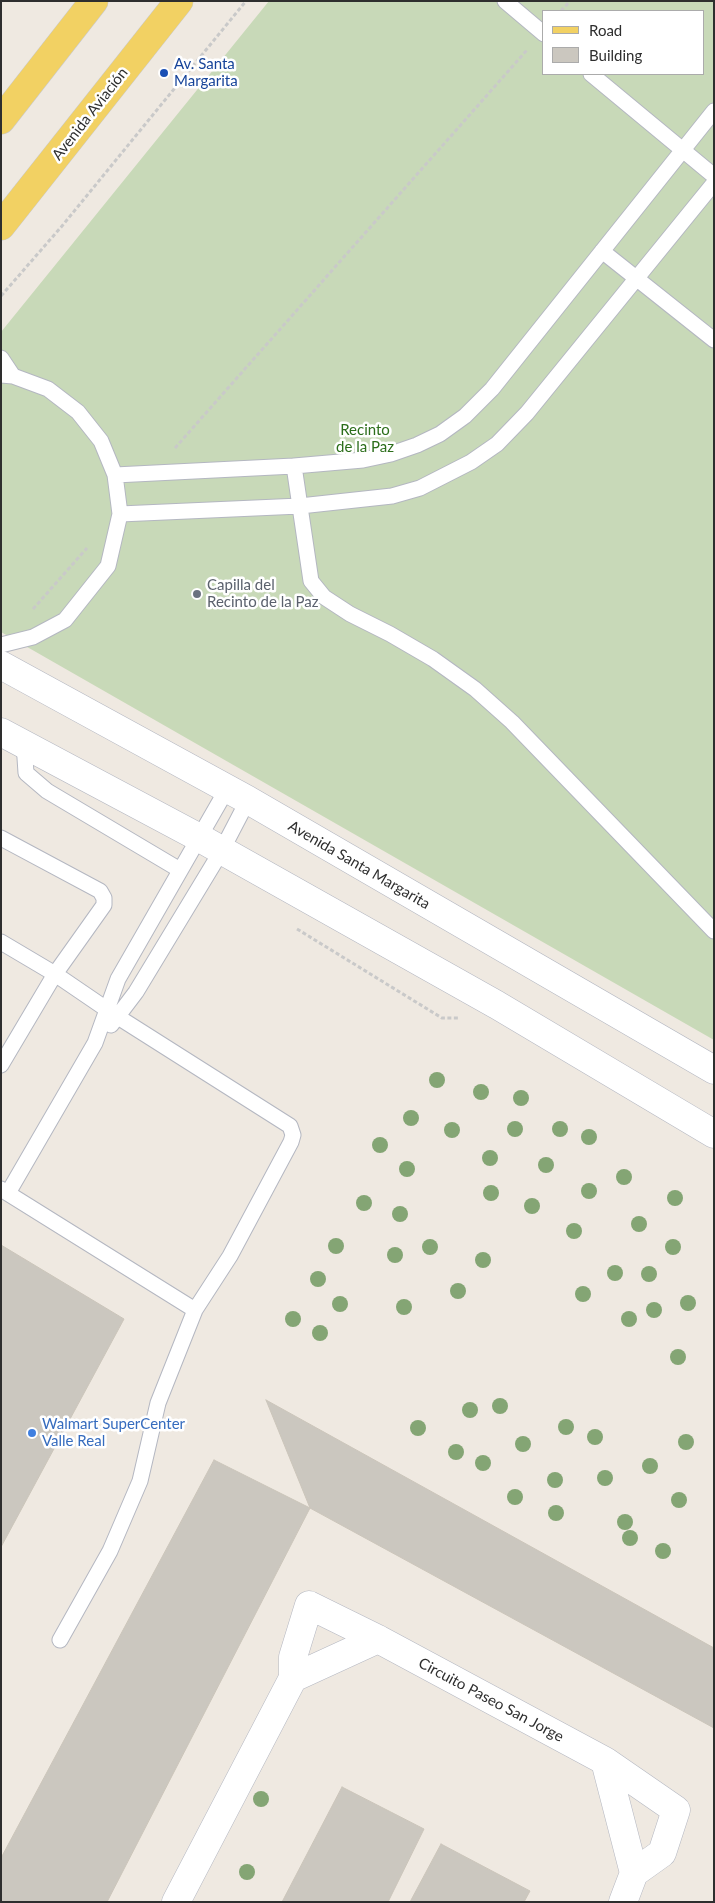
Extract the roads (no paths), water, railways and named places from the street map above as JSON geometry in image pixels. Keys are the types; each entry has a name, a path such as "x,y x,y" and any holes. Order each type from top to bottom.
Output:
{"main road":[{"path":"1,120 94,1"},
{"name":"Avenida Aviación","path":"1,226 178,1"},
{"name":"Avenida Santa Margarita","path":"1,665 238,794 714,1070"},
{"path":"13,738 222,850 497,1005 714,1134"},
{"name":"Circuito Paseo San Jorge","path":"176,1902 293,1678 292,1658 309,1604 605,1761 676,1810 662,1853 634,1873"},
{"path":"293,1678 378,1639"},
{"path":"605,1761 634,1873 623,1902"}],"lane":[{"path":"505,1 542,32"},
{"path":"592,75 714,176"},
{"path":"115,475 294,466 363,460 417,446 446,430 465,416 492,389 714,111"},
{"path":"120,514 300,506 392,496 420,488 471,462 497,444 527,413 714,183"},
{"path":"602,251 714,340"},
{"path":"1,358 7,376 48,389 78,412 101,441 115,475 120,514 108,566 65,620 33,637 1,645"},
{"path":"294,466 311,581 324,597 350,614 433,659 475,689 512,722 714,931"},
{"path":"13,738 26,773 48,791 180,870"},
{"path":"112,1014 118,979 198,837 238,794"},
{"path":"194,1310 4,1191 112,1014 136,992 222,850 238,794"},
{"path":"1,838 100,891 104,898 104,905 55,974 1,1065"},
{"path":"1,942 55,974 112,1014 290,1126 293,1135 230,1256 194,1310 158,1403 140,1481 110,1551 60,1640"}],"place":[{"name":"Av. Santa Margarita","path":"164,73"},
{"name":"Capilla del Recinto de la Paz","path":"197,594"},
{"name":"Walmart SuperCenter Valle Real","path":"32,1433"}],"park label":[{"name":"Recinto de la Paz","path":"365,438"}]}
